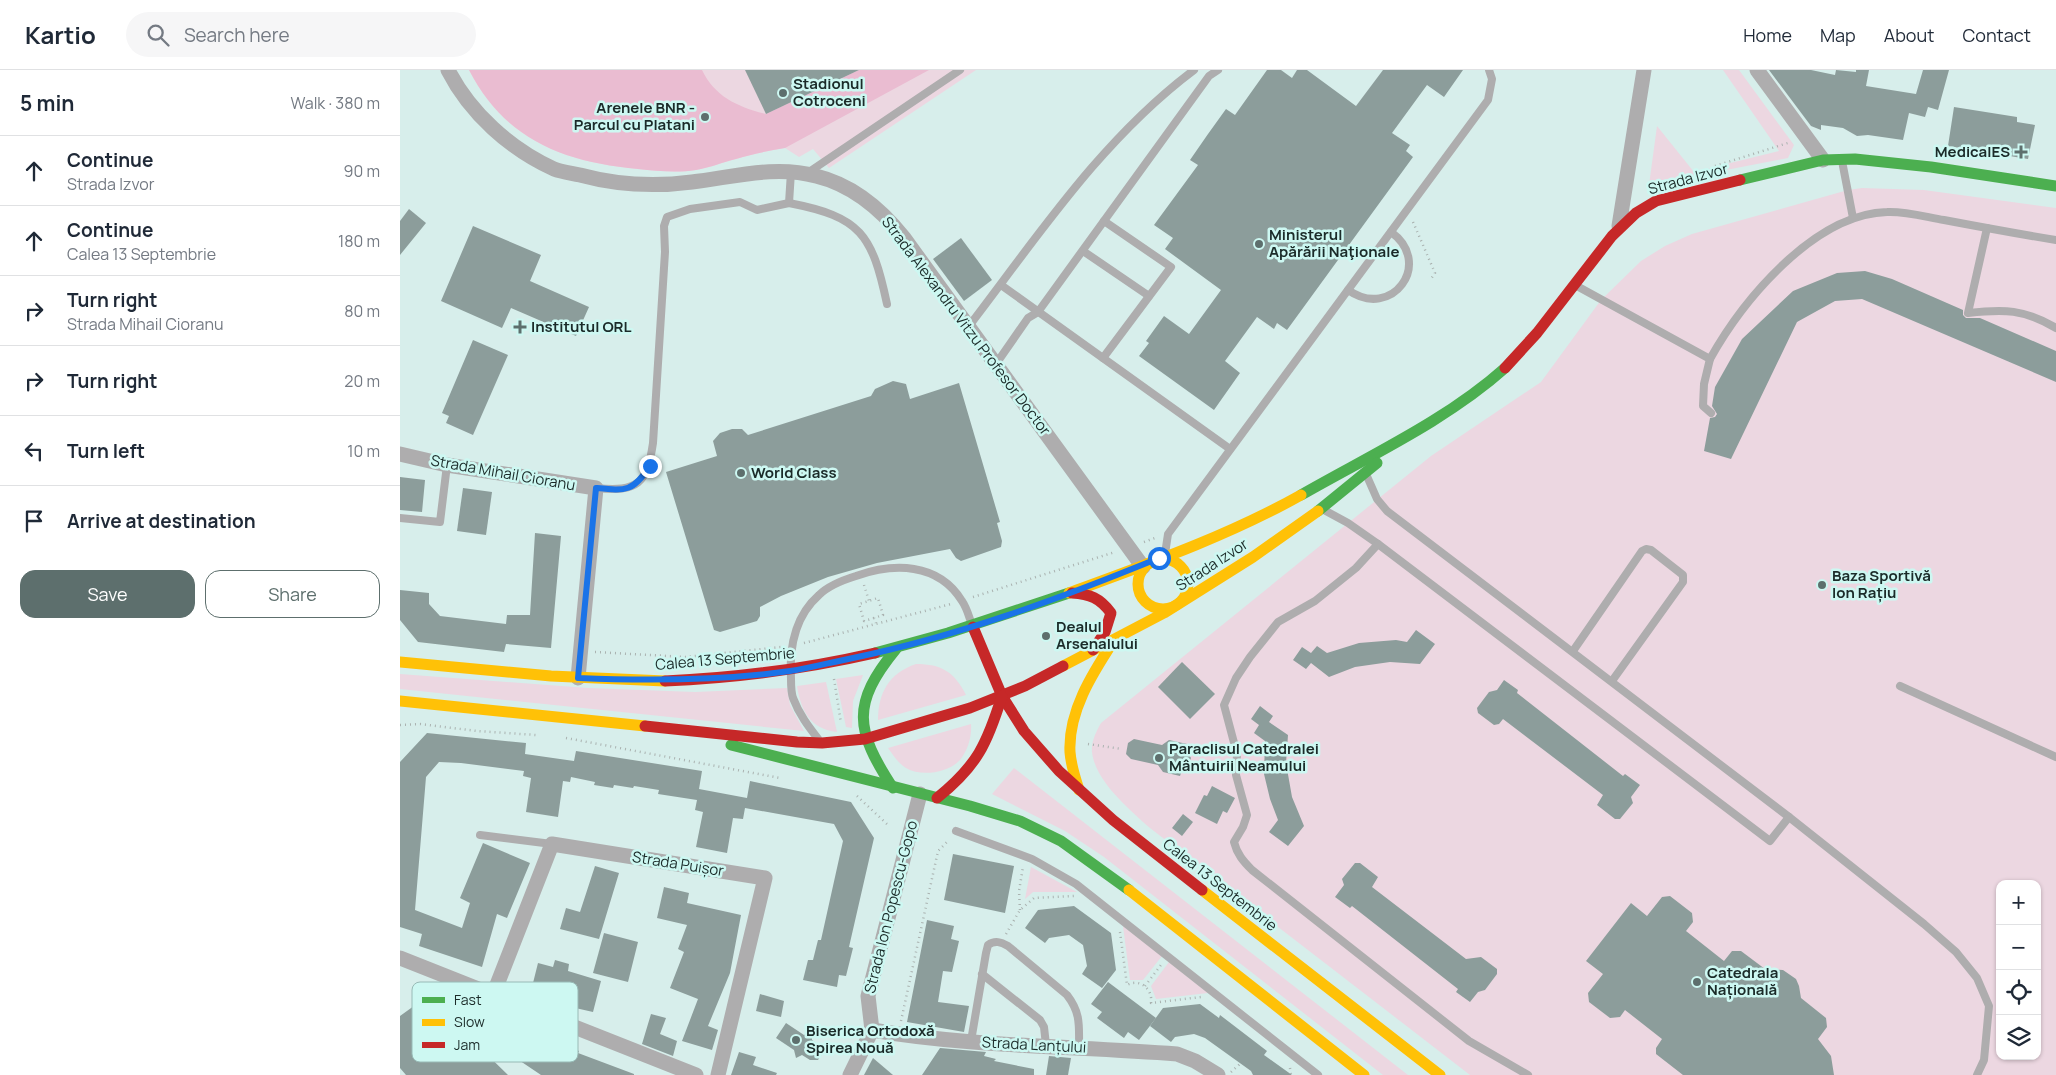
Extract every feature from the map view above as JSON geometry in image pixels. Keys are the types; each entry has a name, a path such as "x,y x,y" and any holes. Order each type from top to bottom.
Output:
{"main road":[{"name":"Strada Izvor","path":"973,627 1152,562 1235,528 1278,508 1418,429 1495,378 1522,350 1620,226 1643,207 1656,201 1823,160 1841,159 1931,167 2056,186"},
{"name":"Strada Izvor","path":"1002,696 1113,641 1175,606 1253,557 1322,509 1418,429"},
{"path":"1173,560 1180,564 1188,579 1186,595 1175,606 1158,609 1143,600 1139,592 1139,575 1152,562 1173,560"},
{"path":"1069,593 1095,596 1104,602 1111,613 1110,624 1105,635 1091,652"},
{"name":"Calea 13 Septembrie","path":"400,662 578,678 699,680 791,670 896,649 973,627 1002,696 1024,730 1042,753 1079,790 1146,846 1440,1075"},
{"path":"1079,790 1072,767 1070,749 1076,711 1091,676 1113,641"},
{"path":"893,788 871,754 865,740 863,713 865,696 881,665 896,649"},
{"path":"400,701 822,743 865,740 1002,696"},
{"path":"937,798 962,778 979,758 987,743 1002,696"},
{"path":"659,726 1020,821 1060,841 1117,880 1364,1075"}],"street":[{"name":"Strada Alexandru Vitzu Profesor Doctor","path":"448,70 464,96 484,120 514,146 555,169 606,182 644,185 692,182 769,172 798,173 817,176 863,197 892,224 996,364 1152,562"},
{"path":"1620,226 1644,70"},
{"path":"1757,70 1823,160"},
{"name":"Strada Mihail Cioranu","path":"400,454 447,466 596,488 578,678"},
{"name":"Strada Ion Popescu-Gopo","path":"872,1030 868,996 920,794"},
{"path":"498,982 552,844"},
{"name":"Strada Puișor","path":"552,844 765,878 718,1075"},
{"path":"400,958 460,982"},
{"path":"578,1028 696,1075"},
{"path":"850,1075 872,1030"},
{"name":"Strada Lanțului","path":"872,1030 971,1041 1177,1054 1195,1068 1218,1075"}],"lane":[{"path":"788,202 798,173 960,70"},
{"path":"969,326 1102,155 1152,104 1194,70"},
{"path":"996,364 1028,318 1038,312 1209,76 1218,70"},
{"path":"1152,562 1168,534 1488,100 1492,79 1489,70"},
{"path":"1841,159 1854,218"},
{"path":"596,488 619,490 634,486 650,466 665,252 664,226 667,217 690,209 740,202 757,210 788,202 820,209 844,220 862,234 874,254 888,304"},
{"path":"1711,414 1703,406 1704,384 1710,359 1726,331 1753,296 1784,263 1843,222 1854,218 1888,212 2056,240"},
{"path":"1104,221 1171,267 1104,358"},
{"path":"1988,228 1968,313 2002,309 2039,318 2056,328"},
{"path":"1348,290 1356,296 1367,299 1379,299 1390,296 1406,280 1409,258 1406,247 1399,238 1390,232"},
{"path":"1082,250 1149,296"},
{"path":"1574,284 1710,359"},
{"path":"1001,285 1230,449"},
{"path":"400,518 440,522 447,466"},
{"path":"1365,472 1377,499 1387,511 1789,817 1924,924 1956,952 1977,978 1989,1006 1984,1060 1977,1075"},
{"path":"1322,509 1348,523 1378,544 1770,841 1789,817"},
{"path":"1378,544 1356,568 1315,601 1278,622 1236,678 1224,705 1237,754 1236,775 1247,815 1243,827 1234,842 1236,850 1252,870 1470,1042 1528,1075"},
{"path":"1573,651 1642,551 1646,549 1651,550 1683,575 1683,582 1612,681"},
{"path":"822,743 801,717 792,695 791,646 795,632 809,605 829,587 879,568 899,566 923,571 938,578 951,588 962,601 973,627"},
{"path":"1900,686 2056,757"},
{"path":"956,831 1025,856 1076,884 1318,1075"},
{"path":"480,835 552,844"},
{"path":"971,1041 988,945 993,942 1002,943 1067,995 1073,1002 1077,1010 1079,1023 1079,1047"},
{"path":"982,974 1040,1020 1044,1027 1046,1045"}],"path":[{"path":"1407,209 1435,273 1431,279"},
{"path":"860,574 869,601"},
{"path":"878,598 883,615 874,618 864,621 859,604 878,598"},
{"path":"874,618 876,623"},
{"path":"831,662 844,742"},
{"path":"400,726 420,724 477,731 544,735"},
{"path":"563,737 787,779"},
{"path":"1086,744 1122,749"},
{"path":"853,792 887,824"},
{"path":"898,1034 938,851 956,831"},
{"path":"1020,910 1019,891 1025,856"},
{"path":"1002,943 1009,926 1020,910 1034,898 1091,896"},
{"path":"1117,917 1127,985 1135,982 1145,986 1151,995 1151,1003 1217,996"},
{"path":"1145,986 1168,957"},
{"path":"1228,1075 1240,1063"}],"shaded area":[{"name":"Arenele BNR - Parcul cu Platani","path":"469,70 976,70 829,168 813,149 799,157 785,148 701,169 674,172 611,166 562,153 539,143 519,130 500,114 484,94"},
{"name":"Arenele BNR - Parcul cu Platani","path":"469,70 702,70 707,79 728,100 766,114 859,70 929,70 785,148 701,169 674,172 611,166 562,153 539,143 519,130 500,114 484,94"},
{"path":"1723,70 1739,70 1794,145 1788,158 1649,185 1657,126 1694,172 1779,151"},
{"path":"1862,188 1924,190 2056,208 2056,1075 1470,1075 1150,828 1106,784 1095,763 1092,745 1101,723 1431,456 1541,382 1601,300 1641,261 1665,246 1692,234 1848,190"},
{"path":"916,664 925,664 946,671 957,680 966,695 878,720 880,701 887,685 899,673"},
{"path":"400,674 588,688 695,692 787,688 790,705 804,731 400,689"},
{"path":"863,675 853,701 852,728 846,727 836,679"},
{"path":"826,682 837,732 820,727 808,717 801,703 797,686"},
{"path":"971,724 969,743 963,756 955,764 942,771 927,773 912,771 901,764 888,748"},
{"path":"1014,768 1408,1075 1383,1075 1104,857 1065,831 992,794"},
{"path":"1031,867 1077,892 1033,892 1025,899"},
{"path":"1123,926 1162,956 1143,980 1130,980"},
{"path":"1169,962 1208,993 1156,999 1151,986"}],"building":[{"name":"Stadionul Cotroceni","path":"745,70 859,70 766,114"},
{"name":"Ministerul Apărării Naţionale","path":"1267,70 1281,70 1292,78 1297,70 1307,70 1356,106 1383,70 1463,70 1444,97 1427,85 1392,133 1410,145 1406,151 1413,157 1287,330 1277,323 1274,329 1257,317 1225,361 1240,373 1214,410 1139,356 1149,343 1146,341 1164,316 1189,334 1221,290 1165,249 1173,238 1154,225 1198,165 1190,160 1226,109 1235,115"},
{"path":"1769,70 1811,70 1835,75 1836,70 1856,72 1856,70 1869,70 1866,86 1916,94 1923,70 1949,70 1938,110 1928,107 1925,117 1909,113 1903,140 1868,135 1857,136 1843,128 1821,125 1821,130 1811,126"},
{"path":"1954,107 2017,117 2017,122 2035,125 2028,159 1948,146"},
{"path":"409,209 426,223 400,255 400,221"},
{"path":"473,226 541,255 530,281 589,307 576,336 511,308 502,328 441,301"},
{"path":"961,238 992,280 964,301 933,259"},
{"path":"1865,271 1892,279 1963,310 1963,315 1966,318 1980,318 2056,351 2056,382 1862,299 1835,301 1797,322 1731,459 1704,451 1710,418 1715,417 1717,414 1712,406 1715,387 1742,339 1793,291 1837,273"},
{"path":"473,340 508,355 473,435 446,423 449,416 442,413"},
{"path":"893,381 906,384 910,399 959,383 1000,522 997,523 1002,541 1001,547 961,561 956,558 950,549 877,563 828,577 781,596 760,607 760,616 757,621 720,632 714,630 666,472 717,456 713,441 720,433 732,429 742,429 748,435 871,396 875,389"},
{"path":"400,477 425,480 422,512 400,510"},
{"path":"463,488 492,492 486,535 457,531"},
{"path":"535,533 561,536 551,648 506,644 504,652 418,642 400,620 400,590 429,593 429,604 440,616 506,624 507,615 530,615"},
{"path":"1416,630 1435,644 1420,664 1390,662 1355,667 1329,677 1311,663 1306,669 1293,660 1302,647 1311,653 1317,646 1327,653 1359,643 1396,640 1407,642"},
{"path":"1182,662 1215,694 1190,719 1158,687"},
{"path":"1504,680 1518,690 1517,693 1623,776 1625,774 1640,785 1631,797 1633,803 1620,819 1615,819 1597,805 1603,795 1503,719 1499,724 1494,725 1478,713 1477,708 1489,692 1497,690"},
{"path":"1260,706 1273,716 1269,722 1288,735 1286,763 1292,797 1304,826 1288,846 1269,832 1278,820 1270,799 1264,774 1265,741 1254,733 1259,725 1251,719"},
{"path":"427,733 526,743 525,754 574,761 576,751 702,771 699,789 747,798 750,781 851,802 874,838 849,947 853,948 846,976 839,975 837,987 803,980 808,960 813,960 818,940 821,940 843,841 834,824 745,808 743,819 733,818 727,853 696,847 703,812 695,810 697,800 658,794 659,790 634,786 633,788 614,785 613,788 594,785 595,782 571,777 570,782 563,781 558,817 526,812 531,778 523,776 524,771 461,763 439,762 426,777 415,910 462,928 470,903 460,898 483,843 530,863 507,918 497,914 482,967 419,946 422,934 400,927 400,762"},
{"name":"Paraclisul Catedralei Mântuirii Neamului","path":"1134,739 1162,745 1169,740 1187,744 1186,749 1191,758 1180,776 1163,772 1158,765 1131,759 1126,754 1128,743"},
{"path":"1212,786 1235,798 1227,813 1223,811 1217,824 1195,813 1204,795 1207,796"},
{"path":"1183,814 1193,822 1182,836 1172,828"},
{"path":"953,854 1014,866 1005,913 944,900"},
{"path":"1355,863 1360,863 1378,877 1372,887 1466,959 1481,957 1497,969 1497,974 1485,990 1478,992 1470,1002 1456,992 1458,989 1352,906 1350,908 1335,897 1344,885 1342,879"},
{"path":"595,866 619,873 599,939 560,929 566,908 580,912"},
{"path":"664,887 689,893 687,903 741,915 730,973 708,1026 718,1030 712,1050 682,1041 698,999 670,988 684,952 678,949 687,925 657,918"},
{"name":"Catedrala Națională","path":"1670,896 1692,913 1693,922 1686,931 1724,961 1732,951 1741,951 1765,969 1783,970 1796,979 1801,998 1826,1018 1827,1027 1818,1039 1831,1056 1834,1075 1683,1075 1656,1054 1656,1048 1662,1039 1625,1010 1620,1017 1610,1018 1589,1002 1588,993 1603,974 1586,961 1631,903 1647,916 1662,897"},
{"path":"1074,906 1111,933 1116,970 1102,988 1082,974 1087,966 1083,945 1069,935 1049,938 1045,943 1025,928 1038,910"},
{"path":"927,920 954,926 951,939 959,941 952,972 943,971 938,1002 969,1006 964,1032 907,1022"},
{"path":"604,933 638,942 628,982 593,973"},
{"path":"555,960 569,964 568,971 601,981 593,1012 578,1009 578,982 533,982 538,963 553,967"},
{"path":"1108,982 1156,1018 1139,1040 1128,1032 1124,1038 1097,1018 1102,1012 1091,1004"},
{"path":"760,994 784,1001 781,1017 756,1011"},
{"path":"1200,1004 1219,1018 1220,1015 1267,1051 1264,1055 1292,1075 1253,1075 1251,1071 1205,1038 1194,1034 1175,1037 1171,1042 1150,1026 1163,1008"},
{"path":"412,1007 412,1062 495,1062 508,1075 406,1075 400,1068 400,1016"},
{"path":"651,1014 666,1018 660,1034 677,1041 673,1056 642,1044"},
{"path":"786,1023 804,1035 812,1030 812,1040 819,1045 822,1054 818,1060 810,1060 802,1055 796,1058 794,1050 776,1038"},
{"path":"940,1048 986,1052 984,1056 996,1059 994,1061 1034,1069 1034,1075 922,1075"},
{"path":"739,1052 756,1057 753,1065 777,1073 776,1075 731,1075"},
{"path":"578,1053 634,1074 634,1075 541,1075 522,1062 578,1062"},
{"path":"1049,1056 1071,1058 1068,1075 1046,1075"},
{"path":"873,1058 893,1075 864,1075"}],"traffic: fast":[{"path":"1740,180 1823,160 1855,159 1931,167 2056,186"},
{"path":"1301,495 1433,421 1482,387 1505,368"},
{"path":"1318,511 1377,463"},
{"path":"875,653 948,633 1069,593"},
{"path":"893,788 871,750 865,733 863,717 865,702 871,686 881,668 896,649"},
{"path":"731,745 970,806 1020,821 1061,841 1129,890"}],"traffic: slow":[{"path":"1069,593 1158,560 1245,524 1301,495"},
{"path":"1063,666 1164,613 1253,557 1318,511"},
{"path":"1158,559 1168,559 1181,566 1188,579 1188,584 1188,589 1181,602 1168,609 1158,609 1149,605 1142,598 1138,589 1138,579 1142,570 1149,563 1158,559"},
{"path":"1079,790 1072,767 1070,752 1073,722 1083,694 1113,642"},
{"path":"400,662 551,676 665,681"},
{"path":"400,701 645,726"},
{"path":"1129,890 1364,1075"},
{"path":"1202,890 1440,1075"}],"traffic: jam":[{"path":"1505,368 1537,333 1612,236 1636,213 1656,201 1740,180"},
{"path":"1072,593 1084,594 1094,598 1111,613 1105,632 1093,650"},
{"path":"973,627 1002,696 1024,731 1059,771 1113,820 1202,890"},
{"path":"665,681 718,678 770,672 823,664 875,653"},
{"path":"645,726 797,742 822,743 865,739 970,708 1025,686 1063,666"},
{"path":"937,798 962,775 979,753 991,728 1002,696"}],"place":[{"name":"Stadionul Cotroceni","path":"783,93"},
{"name":"Arenele BNR - Parcul cu Platani","path":"705,117"},
{"name":"MedicalES","path":"2021,152"},
{"name":"Ministerul Apărării Naţionale","path":"1259,244"},
{"name":"Institutul ORL","path":"520,327"},
{"name":"World Class","path":"741,473"},
{"name":"Baza Sportivă Ion Rațiu","path":"1822,585"},
{"name":"Dealul Arsenalului","path":"1046,636"},
{"name":"Paraclisul Catedralei Mântuirii Neamului","path":"1159,758"},
{"name":"Catedrala Națională","path":"1697,982"},
{"name":"Biserica Ortodoxă Spirea Nouă","path":"796,1040"}],"route":[{"path":"650,466 634,486 619,490 596,488 578,678 699,680 732,677 791,670 896,649 1001,618 1159,558"}]}
